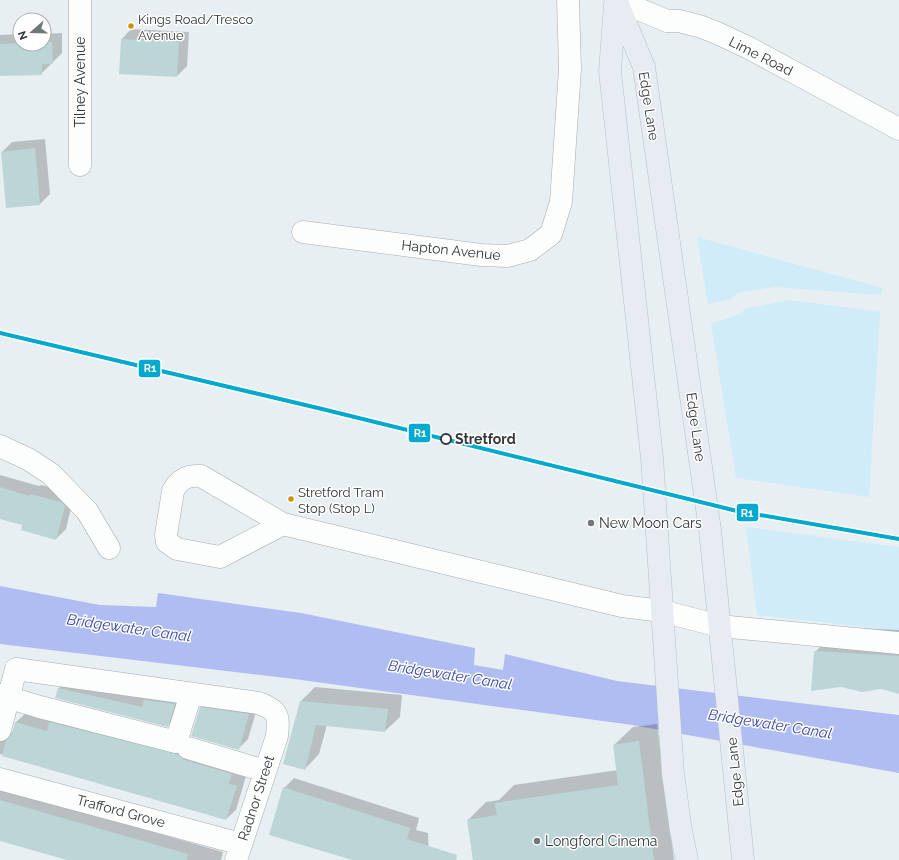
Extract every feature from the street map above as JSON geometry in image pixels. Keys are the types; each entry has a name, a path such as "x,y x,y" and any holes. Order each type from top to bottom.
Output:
{"highway":[{"name":"Edge Lane","path":"616,0 644,67 710,530 722,655 738,795 743,860"},
{"path":"616,0 610,71 652,458 673,774 681,831 687,860"},
{"path":"740,826 753,860"}],"street":[{"name":"Tilney Avenue","path":"80,0 80,165"},
{"name":"Hapton Avenue","path":"303,232 481,255 508,256 530,250 551,234 561,202 570,69 568,0"},
{"name":"Lime Road","path":"616,0 667,21 679,21 702,27 717,33 749,48 899,129"},
{"path":"0,446 28,459 51,474 87,511 109,548"},
{"path":"283,524 220,557 177,549 167,542 166,535 173,491 181,479 192,475 208,479 283,524 622,606 662,611 719,626 899,643"},
{"path":"0,730 4,696 16,669 191,694 176,742 40,708 4,696"},
{"name":"Radnor Street","path":"191,694 258,703 269,707 276,714 278,723 277,736 265,771 241,855"},
{"path":"188,748 265,771"},
{"name":"Trafford Grove","path":"0,779 241,855"}],"shaded area":[{"path":"697,237 882,288 881,295 775,287 738,293 728,300 708,304"},
{"path":"790,300 880,312 869,497 736,478 711,323 733,317 748,308"},
{"path":"746,527 899,547 899,631 757,615"}],"water":[{"name":"Bridgewater Canal","path":"0,586 100,605 156,607 158,593 301,613 475,648 474,665 503,670 505,654 617,681 899,715 899,773 632,725 294,679 0,644"}],"building":[{"path":"121,39 179,42 177,77 119,74"},
{"path":"52,42 53,64 42,64 42,75 0,76 0,44 12,44 12,52 52,52"},
{"path":"35,148 40,205 6,208 1,152"},
{"path":"0,487 29,496 30,494 61,502 65,506 56,540 21,530 22,525 0,519"},
{"path":"814,651 899,656 899,694 881,689 862,692 841,687 811,691"},
{"path":"58,688 142,707 144,700 175,704 168,727 55,698"},
{"path":"300,701 388,709 385,732 316,725 305,770 283,764"},
{"path":"200,707 249,714 239,750 191,736"},
{"path":"15,722 47,731 49,722 178,754 184,760 232,774 229,784 237,786 226,820 2,756 6,740 12,734"},
{"name":"Longford Cinema","path":"639,741 654,860 473,860 467,820 497,815 495,803 618,785 613,745"},
{"path":"283,787 410,828 407,839 457,855 456,860 352,860 269,835"},
{"path":"0,800 188,854 187,860 67,860 0,841"}],"transit line":[{"name":"R1","path":"0,333 318,408 737,511 899,539"}],"place":[{"name":"Kings Road/Tresco Avenue","path":"131,26"},
{"name":"Stretford","path":"446,439"},
{"name":"Stretford Tram Stop (Stop L)","path":"291,499"},
{"name":"New Moon Cars","path":"591,523"},
{"name":"Longford Cinema","path":"537,841"}]}
